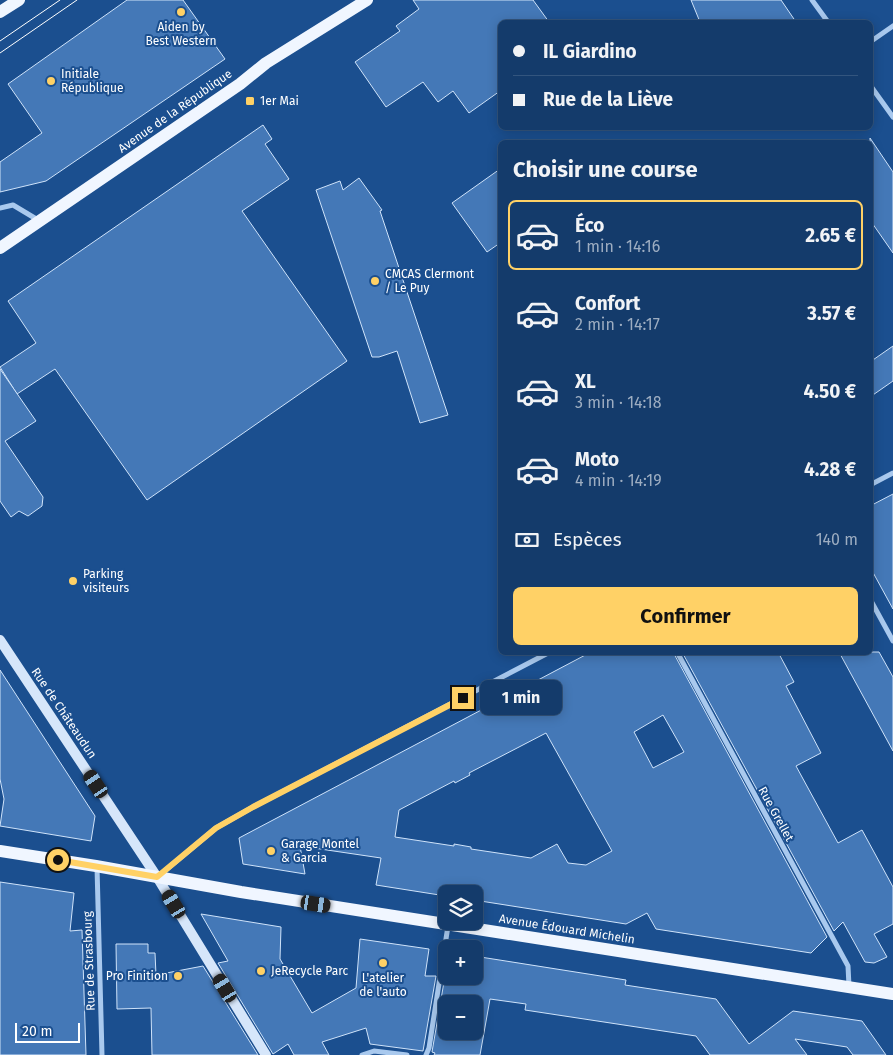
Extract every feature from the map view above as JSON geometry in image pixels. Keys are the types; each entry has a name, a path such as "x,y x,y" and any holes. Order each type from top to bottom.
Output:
{"main road":[{"path":"0,12 19,0"},
{"name":"Avenue de la République","path":"0,248 240,84 266,63 367,0"},
{"name":"Avenue Édouard Michelin","path":"0,851 438,923"},
{"name":"Avenue Édouard Michelin","path":"480,930 893,994"}],"street":[{"path":"812,0 827,20"},
{"path":"873,40 893,26"},
{"path":"873,89 893,117"},
{"path":"0,208 13,205 40,220"},
{"path":"873,484 893,473"},
{"path":"873,604 893,641"},
{"name":"Rue de Châteaudun","path":"0,640 157,877 266,1055"},
{"path":"157,877 216,828 544,655"},
{"name":"Rue Grellet","path":"679,655 848,966 849,987"},
{"name":"Rue de Strasbourg","path":"96,866 102,1055"},
{"path":"426,1055 429,1048 447,930"},
{"path":"362,1055 374,1051 406,1055"}],"building":[{"name":"Initiale République","path":"127,0 183,0 225,59 46,181 0,192 0,162 42,133 8,84"},
{"path":"413,0 533,0 548,20 498,20 498,92 469,113 453,91 438,102 423,82 386,107 355,62 400,31 396,26 419,9"},
{"path":"691,0 781,0 795,20 699,20"},
{"path":"263,125 272,139 265,144 289,179 242,211 347,361 147,500 55,369 17,394 0,367 36,343 8,301"},
{"path":"873,142 893,172 893,253 873,224"},
{"path":"498,170 498,244 487,252 452,203"},
{"name":"CMCAS Clermont / Le Puy","path":"359,178 382,210 380,211 448,415 420,423 397,351 379,357 372,357 316,190 340,181 343,190"},
{"path":"893,346 893,381 873,395 873,360"},
{"path":"0,369 36,421 5,441 43,497 42,506 28,516 19,511 11,517 0,501"},
{"path":"893,494 893,609 873,572 873,504"},
{"path":"873,652 879,652 893,677 893,751 841,655 873,655"},
{"path":"585,655 675,655 827,937 811,953 656,929 647,913 626,924 483,901 483,885 438,885 438,895 376,885 381,858 300,846 305,874 243,864 239,838","holes":["663,715 684,752 653,768 634,732","546,733 612,851 586,865 568,863 557,844 531,858 471,849 471,847 454,844 454,846 395,837 399,810 454,781 455,783 470,775 469,773"]},
{"path":"684,655 780,655 794,682 786,686 821,753 796,766 838,843 862,830 893,887 893,924 874,934 887,957 874,963 865,962 843,922 834,931"},
{"path":"0,670 95,816 91,841 0,826 4,799 0,779"},
{"path":"0,882 74,893 70,931 82,930 86,1055 0,1055"},
{"path":"201,914 281,927 280,959 312,1013 356,988 360,939 429,949 425,976 436,976 423,1051 370,1044 366,1028 322,1042 329,1055 294,1055 288,1044 273,1054 218,963 228,961"},
{"path":"116,944 148,944 148,953 155,953 156,975 203,966 258,1055 152,1055 151,1008 117,1009"},
{"path":"483,957 626,980 625,985 716,999 749,1044 793,1011 862,1021 886,1055 853,1055 847,1047 795,1039 807,1055 710,1055 696,1036 525,1010 526,1004 490,999 483,1038 483,995 442,995 443,985 483,985"},
{"path":"438,1017 438,1040 483,1040 480,1055 434,1055 435,1053 432,1052"}],"tram line":[{"path":"0,41 60,0"},
{"path":"0,53 77,0"}],"place":[{"name":"Aiden by Best Western","path":"181,12"},
{"name":"Initiale République","path":"51,81"},
{"name":"1er Mai","path":"250,101"},
{"name":"CMCAS Clermont / Le Puy","path":"375,281"},
{"name":"Parking visiteurs","path":"73,581"},
{"name":"Garage Montel & Garcia","path":"271,851"},
{"name":"L'atelier de l'auto","path":"383,963"},
{"name":"JeRecycle Parc","path":"261,971"},
{"name":"Pro Finition","path":"178,976"}],"route":[{"path":"58,860 157,877 216,828 463,698"}]}
